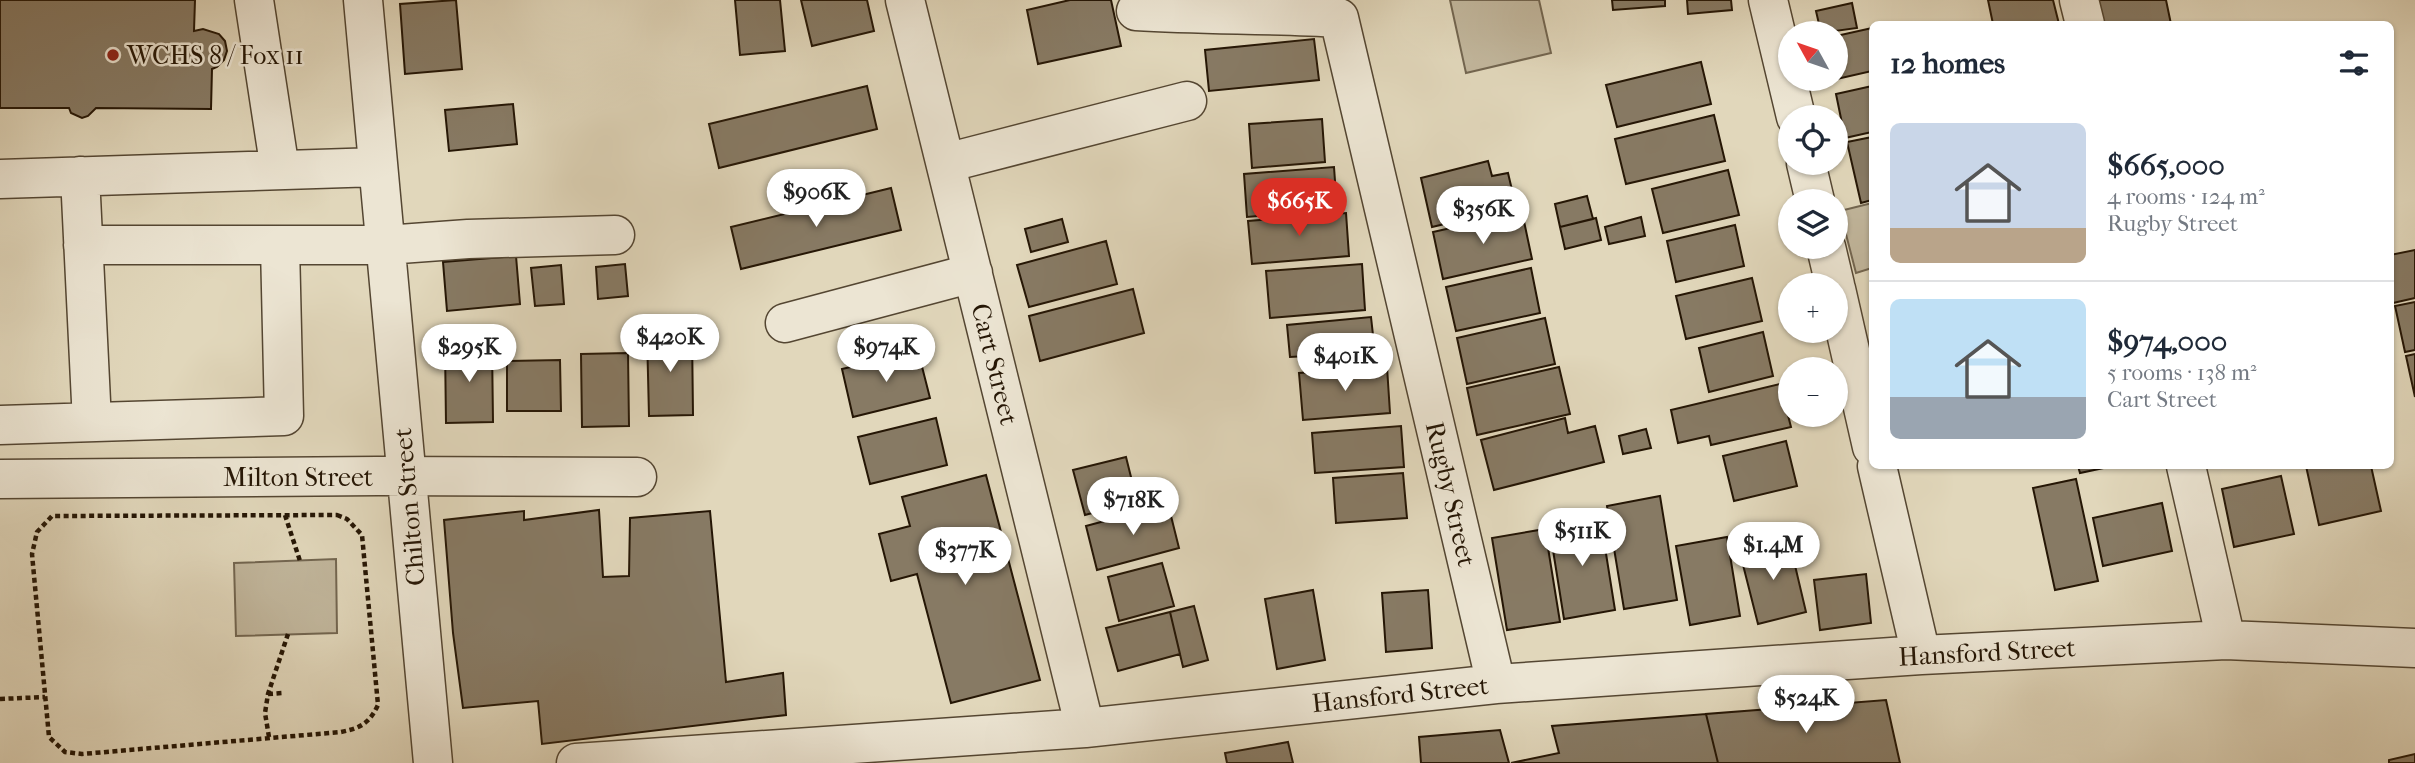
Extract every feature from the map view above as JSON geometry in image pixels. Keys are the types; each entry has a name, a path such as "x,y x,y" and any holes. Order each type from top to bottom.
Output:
{"street":[{"path":"254,0 280,170"},
{"name":"Chilton Street","path":"363,0 433,763"},
{"name":"Cart Street","path":"905,0 1085,728"},
{"path":"1768,0 1793,105"},
{"path":"2079,0 2084,21"},
{"name":"Rugby Street","path":"1136,11 1201,15 1256,13 1339,18 1496,684"},
{"path":"946,163 1187,101"},
{"path":"0,178 378,167"},
{"path":"80,176 92,422"},
{"path":"83,245 386,245 468,239 615,235"},
{"path":"0,419 92,422 284,416 280,246"},
{"path":"785,323 973,273"},
{"path":"1848,343 1869,434"},
{"path":"1878,469 1921,655"},
{"path":"2187,469 2226,639"},
{"name":"Milton Street","path":"0,479 638,477"},
{"name":"Hansford Street","path":"576,763 1085,728 1496,684 1921,655 2226,639 2415,649"}],"path":[{"path":"285,515 300,561"},
{"path":"337,515 347,519 362,535 378,705 373,716 358,729 82,754 65,752 49,737 45,696 32,554 37,531 52,516 337,515"},
{"path":"269,737 265,713 268,694 288,634"},
{"path":"268,694 283,694"},
{"path":"0,699 45,696"}],"shaded area":[{"path":"1450,0 1539,0 1551,53 1466,73"},
{"path":"1869,204 1869,269 1856,273 1848,242 1848,209"},
{"path":"336,559 337,633 236,636 234,563"}],"building":[{"name":"WCHS 8 / Fox 11","path":"0,0 195,0 194,31 203,29 219,34 225,41 227,51 224,60 212,69 211,109 96,108 82,118 71,113 69,108 0,108"},
{"path":"456,0 462,69 405,74 400,4"},
{"path":"735,0 780,0 785,51 740,55"},
{"path":"801,0 867,0 874,31 812,46"},
{"path":"1070,0 1111,0 1121,46 1038,64 1027,10"},
{"path":"1612,0 1665,0 1665,6 1613,10"},
{"path":"1687,0 1731,0 1732,10 1688,14"},
{"path":"1988,0 2053,0 2058,21 1992,21"},
{"path":"2097,0 2166,0 2170,21 2102,21"},
{"path":"1852,3 1857,28 1848,29 1848,21 1818,21 1816,11"},
{"path":"1869,29 1869,72 1848,76 1848,33"},
{"path":"1314,39 1319,80 1209,91 1205,50"},
{"path":"1701,62 1711,104 1617,127 1606,85"},
{"path":"867,86 877,129 719,168 709,124"},
{"path":"1869,87 1869,133 1848,137 1848,105 1838,105 1836,94"},
{"path":"513,104 517,144 449,151 445,110"},
{"path":"1714,115 1725,161 1626,184 1615,139"},
{"path":"1322,119 1325,162 1252,168 1249,124"},
{"path":"1869,138 1869,201 1861,203 1848,142"},
{"path":"1488,161 1492,176 1508,173 1516,207 1432,227 1421,178"},
{"path":"1334,167 1337,209 1247,217 1244,174"},
{"path":"1728,170 1739,215 1663,233 1652,189"},
{"path":"891,188 901,230 741,269 731,227"},
{"path":"1587,196 1593,219 1560,227 1555,204"},
{"path":"1522,212 1532,259 1443,279 1433,232"},
{"path":"1346,213 1349,256 1252,264 1248,221"},
{"path":"1641,217 1645,236 1609,244 1605,227"},
{"path":"1596,218 1601,240 1565,249 1560,227"},
{"path":"1062,219 1068,242 1031,252 1025,229"},
{"path":"1735,225 1744,266 1676,282 1667,241"},
{"path":"1106,241 1117,284 1029,307 1017,265"},
{"path":"2415,250 2415,298 2394,303 2394,254"},
{"path":"516,256 520,304 447,311 443,262"},
{"path":"625,264 628,296 598,299 596,267"},
{"path":"1362,264 1365,310 1270,318 1266,271"},
{"path":"561,265 564,304 535,306 531,268"},
{"path":"1531,268 1540,313 1456,331 1446,287"},
{"path":"1752,278 1762,321 1686,339 1676,296"},
{"path":"1133,289 1144,333 1040,361 1029,316"},
{"path":"2415,302 2415,350 2405,352 2395,306"},
{"path":"1371,317 1376,362 1308,369 1307,356 1290,357 1287,325"},
{"path":"1545,318 1555,364 1467,384 1457,338"},
{"path":"1763,332 1773,376 1709,392 1699,348"},
{"path":"692,333 693,415 649,416 647,334"},
{"path":"492,345 493,422 446,423 445,346"},
{"path":"918,351 930,398 853,417 842,369"},
{"path":"628,353 629,426 582,427 581,354"},
{"path":"2415,354 2415,397 2406,356"},
{"path":"560,360 561,411 507,411 507,361"},
{"path":"1387,367 1390,413 1303,420 1299,373"},
{"path":"1559,367 1570,414 1477,435 1467,388"},
{"path":"1778,384 1778,427 1791,427 1711,445 1709,436 1678,443 1671,410"},
{"path":"936,418 947,465 870,484 858,437"},
{"path":"1565,418 1568,433 1595,426 1604,462 1494,490 1481,440"},
{"path":"1401,426 1404,467 1315,473 1312,433"},
{"path":"1646,429 1651,448 1623,454 1619,436"},
{"path":"1786,441 1797,486 1734,501 1723,456"},
{"path":"1126,457 1137,501 1085,515 1073,470"},
{"path":"2079,469 2099,469 2080,473"},
{"path":"2307,469 2372,469 2381,511 2319,525"},
{"path":"1403,473 1407,518 1336,523 1333,478"},
{"path":"986,475 1040,680 951,703 917,574 891,581 879,534 910,526 902,497"},
{"path":"2281,476 2294,534 2234,547 2222,489"},
{"path":"2076,479 2098,581 2055,590 2033,488"},
{"path":"1660,496 1677,600 1624,609 1607,506"},
{"path":"2162,503 2172,551 2103,566 2093,518"},
{"path":"1168,504 1179,548 1097,570 1086,526"},
{"path":"599,510 603,577 629,576 630,518 710,511 726,682 783,673 786,715 542,744 538,701 463,708 453,633 444,520 524,511 524,520"},
{"path":"1600,516 1615,610 1564,619 1549,525"},
{"path":"1545,529 1560,622 1507,630 1492,538"},
{"path":"1727,537 1740,616 1690,625 1676,546"},
{"path":"1789,540 1806,612 1758,624 1740,553"},
{"path":"1162,563 1174,606 1119,621 1108,577"},
{"path":"1866,574 1871,623 1820,630 1814,580"},
{"path":"1313,590 1325,660 1277,669 1265,599"},
{"path":"1428,590 1432,648 1386,652 1382,593"},
{"path":"1194,606 1208,660 1183,667 1170,612"},
{"path":"1170,612 1180,654 1118,671 1106,628"},
{"path":"1886,700 1900,763 1718,763 1706,714"},
{"path":"1706,714 1718,763 1511,763 1559,753 1552,726"},
{"path":"1500,730 1509,763 1421,763 1419,737"},
{"path":"1288,742 1293,763 1227,763 1225,753"},
{"path":"2415,754 2415,763 2389,763 2389,760"}],"place":[{"name":"WCHS 8 / Fox 11","path":"113,55"}]}
